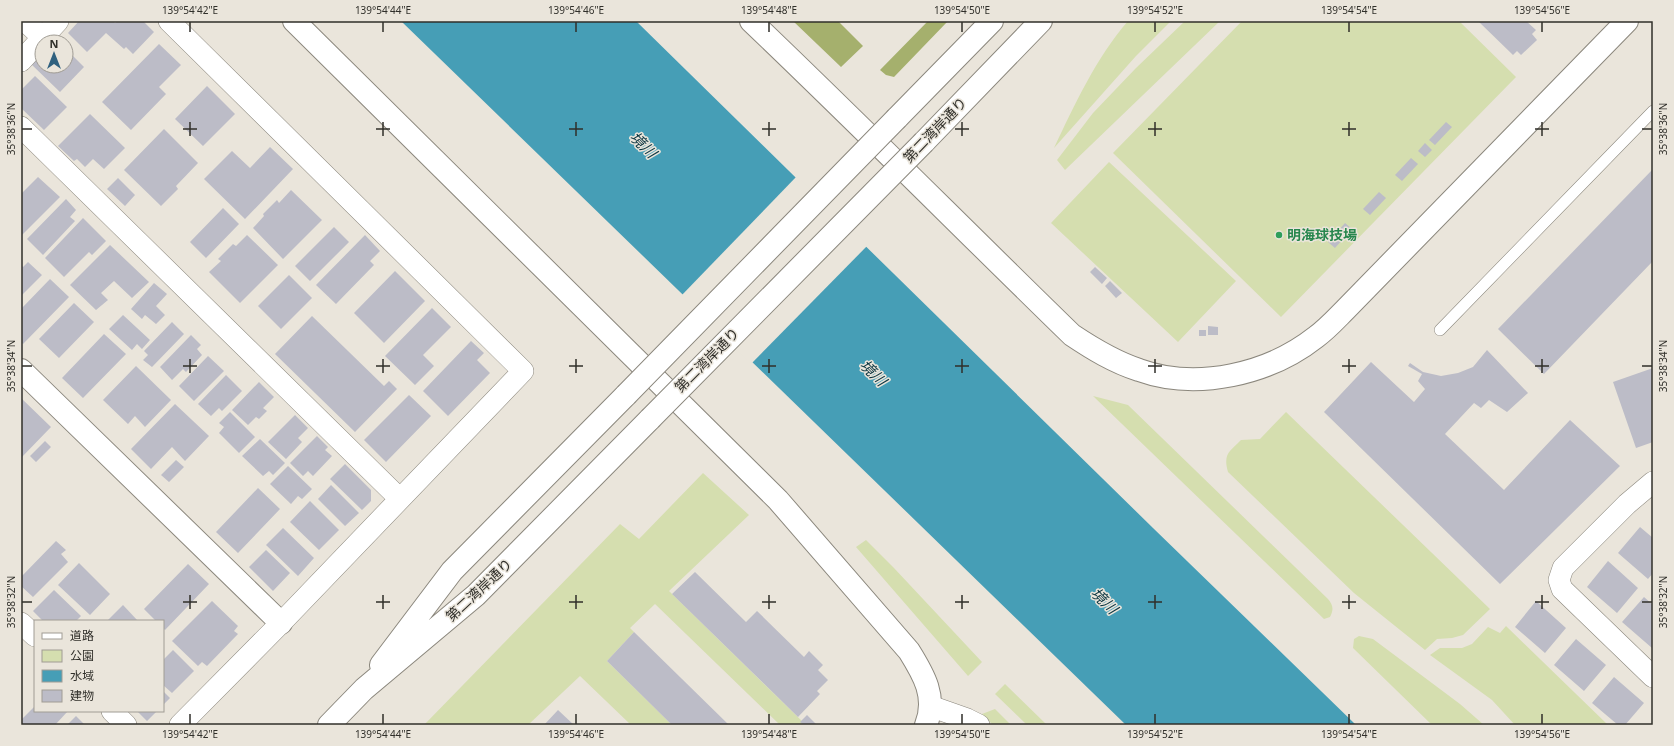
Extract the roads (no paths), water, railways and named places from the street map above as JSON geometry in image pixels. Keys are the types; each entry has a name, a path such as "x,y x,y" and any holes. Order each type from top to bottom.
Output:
{"street":[{"path":"25,21 39,34"},
{"path":"45,34 58,21"},
{"path":"168,21 523,371 281,623 180,725"},
{"path":"294,21 778,500 909,651 921,671 930,692 928,716 967,719 979,725"},
{"path":"751,21 1072,335 1099,352 1140,371 1167,377 1198,379 1234,375 1262,367 1292,353 1316,337 1345,310 1627,21"},
{"name":"第二湾岸通り","path":"364,689 452,570 992,21"},
{"name":"第二湾岸通り","path":"329,725 364,689 476,595 918,148 1040,21"},
{"path":"21,61 34,46"},
{"path":"21,127 400,499"},
{"path":"21,370 281,623"},
{"path":"1653,482 1627,504 1563,568 1559,580 1562,589 1653,677"},
{"path":"21,623 34,635"},
{"path":"113,712 126,725"}],"lane":[{"path":"1440,330 1653,111"}],"water":[{"name":"境川","path":"401,21 636,21 1356,725 1126,725"}],"place":[{"name":"明海球技場","path":"1279,235"}]}
